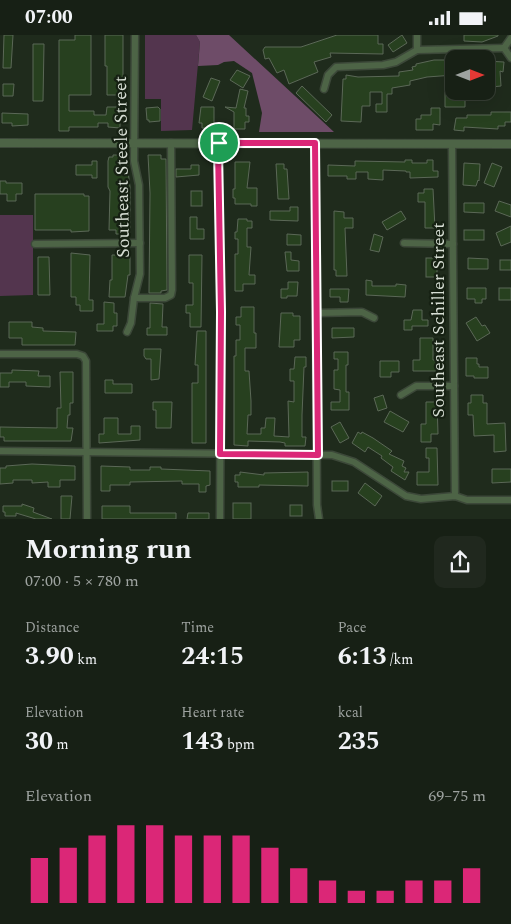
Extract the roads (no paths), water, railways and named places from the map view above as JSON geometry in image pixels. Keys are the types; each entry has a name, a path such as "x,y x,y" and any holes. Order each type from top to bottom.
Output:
{"street":[{"name":"Southeast Steele Street","path":"127,331 133,314 134,298 140,274 139,185 134,161 135,35"},
{"path":"417,35 417,50"},
{"path":"504,48 511,38"},
{"path":"324,89 328,75 336,67 383,65 396,61 417,50 504,48"},
{"path":"504,48 511,57"},
{"path":"0,143 511,144"},
{"path":"134,298 166,298 169,297 172,290 171,143"},
{"path":"219,143 221,312 220,519"},
{"path":"315,143 317,505 319,519"},
{"name":"Southeast Schiller Street","path":"452,144 455,496"},
{"path":"35,243 140,243"},
{"path":"404,243 453,244"},
{"path":"317,313 362,312 374,318"},
{"path":"0,354 77,354 84,357 87,366 87,519"},
{"path":"401,395 416,386 454,386"},
{"path":"0,451 318,455 342,457 354,462 406,496 421,499 455,496 467,500 511,500"}]}
